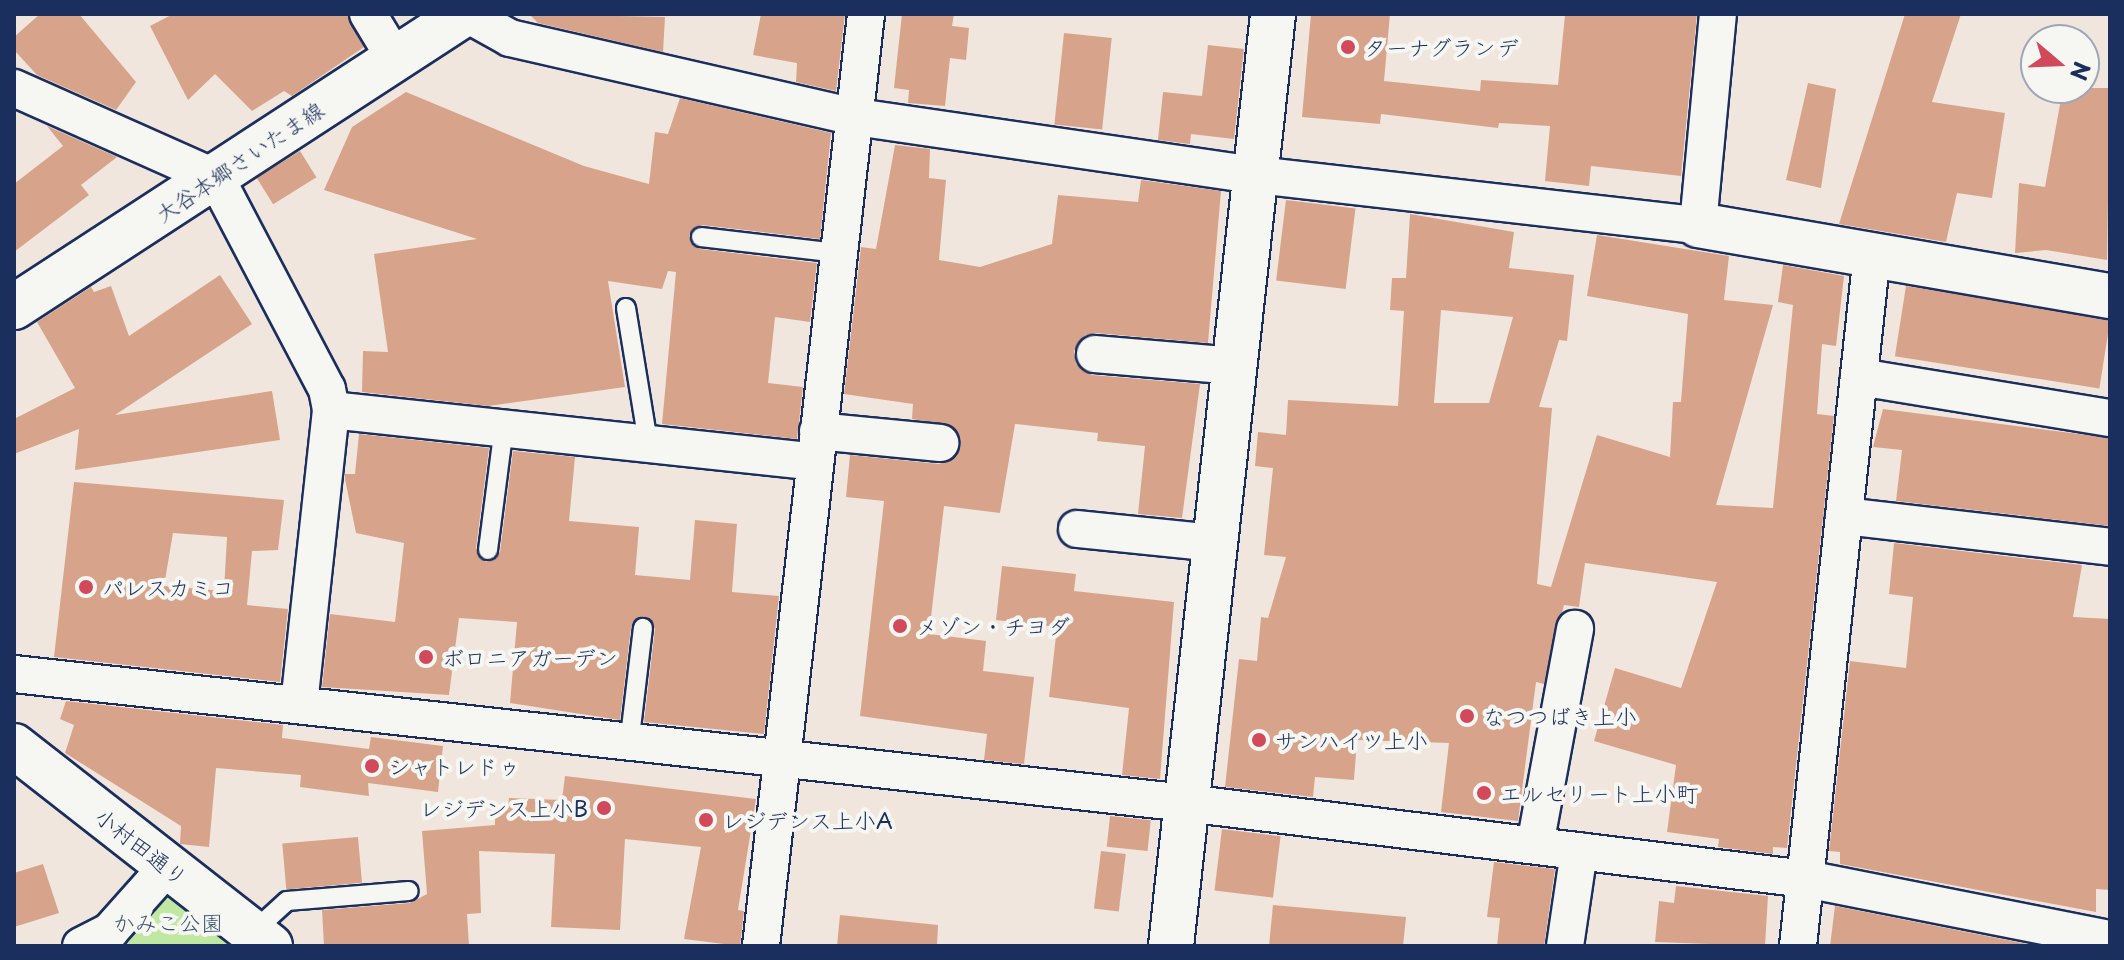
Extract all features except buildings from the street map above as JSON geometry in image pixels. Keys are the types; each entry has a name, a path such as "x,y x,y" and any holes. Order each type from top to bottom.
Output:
{"street":[{"path":"368,14 394,57"},
{"path":"466,14 510,38 856,117 1256,175 1698,225 2110,296"},
{"name":"大谷本郷さいたま線","path":"14,307 216,178 394,57 466,14"},
{"path":"761,946 866,14"},
{"path":"1171,946 1273,14"},
{"path":"1698,225 1718,14"},
{"path":"14,88 216,178 327,389 331,410 299,704"},
{"path":"1798,946 1872,254"},
{"path":"1095,354 1234,366"},
{"path":"1859,377 2110,418"},
{"path":"331,410 648,443 816,447 940,443"},
{"path":"1844,516 2110,547"},
{"path":"1077,529 1215,543"},
{"path":"1535,845 1575,629"},
{"path":"14,674 299,704 629,745 1186,803 1806,879 2110,939"},
{"name":"小村田通り","path":"14,746 262,939"},
{"path":"1565,946 1579,851"},
{"path":"81,946 119,923 168,866"}],"lane":[{"path":"701,237 838,253"},
{"path":"626,308 648,443"},
{"path":"488,550 504,426"},
{"path":"629,745 643,628"},
{"path":"262,939 287,901 409,891"}],"green space":[{"name":"かみこ公園","path":"166,887 240,946 114,946"}],"place":[{"name":"ターナグランデ","path":"1348,47"},
{"name":"パレスカミコ","path":"86,587"},
{"name":"メゾン・チヨダ","path":"900,626"},
{"name":"ボロニアガーデン","path":"426,657"},
{"name":"なつつばき上小","path":"1467,716"},
{"name":"サンハイツ上小","path":"1259,740"},
{"name":"シャトレドゥ","path":"372,766"},
{"name":"エルセリート上小町","path":"1484,793"},
{"name":"レジデンス上小B","path":"604,808"},
{"name":"レジデンス上小A","path":"706,820"}]}
